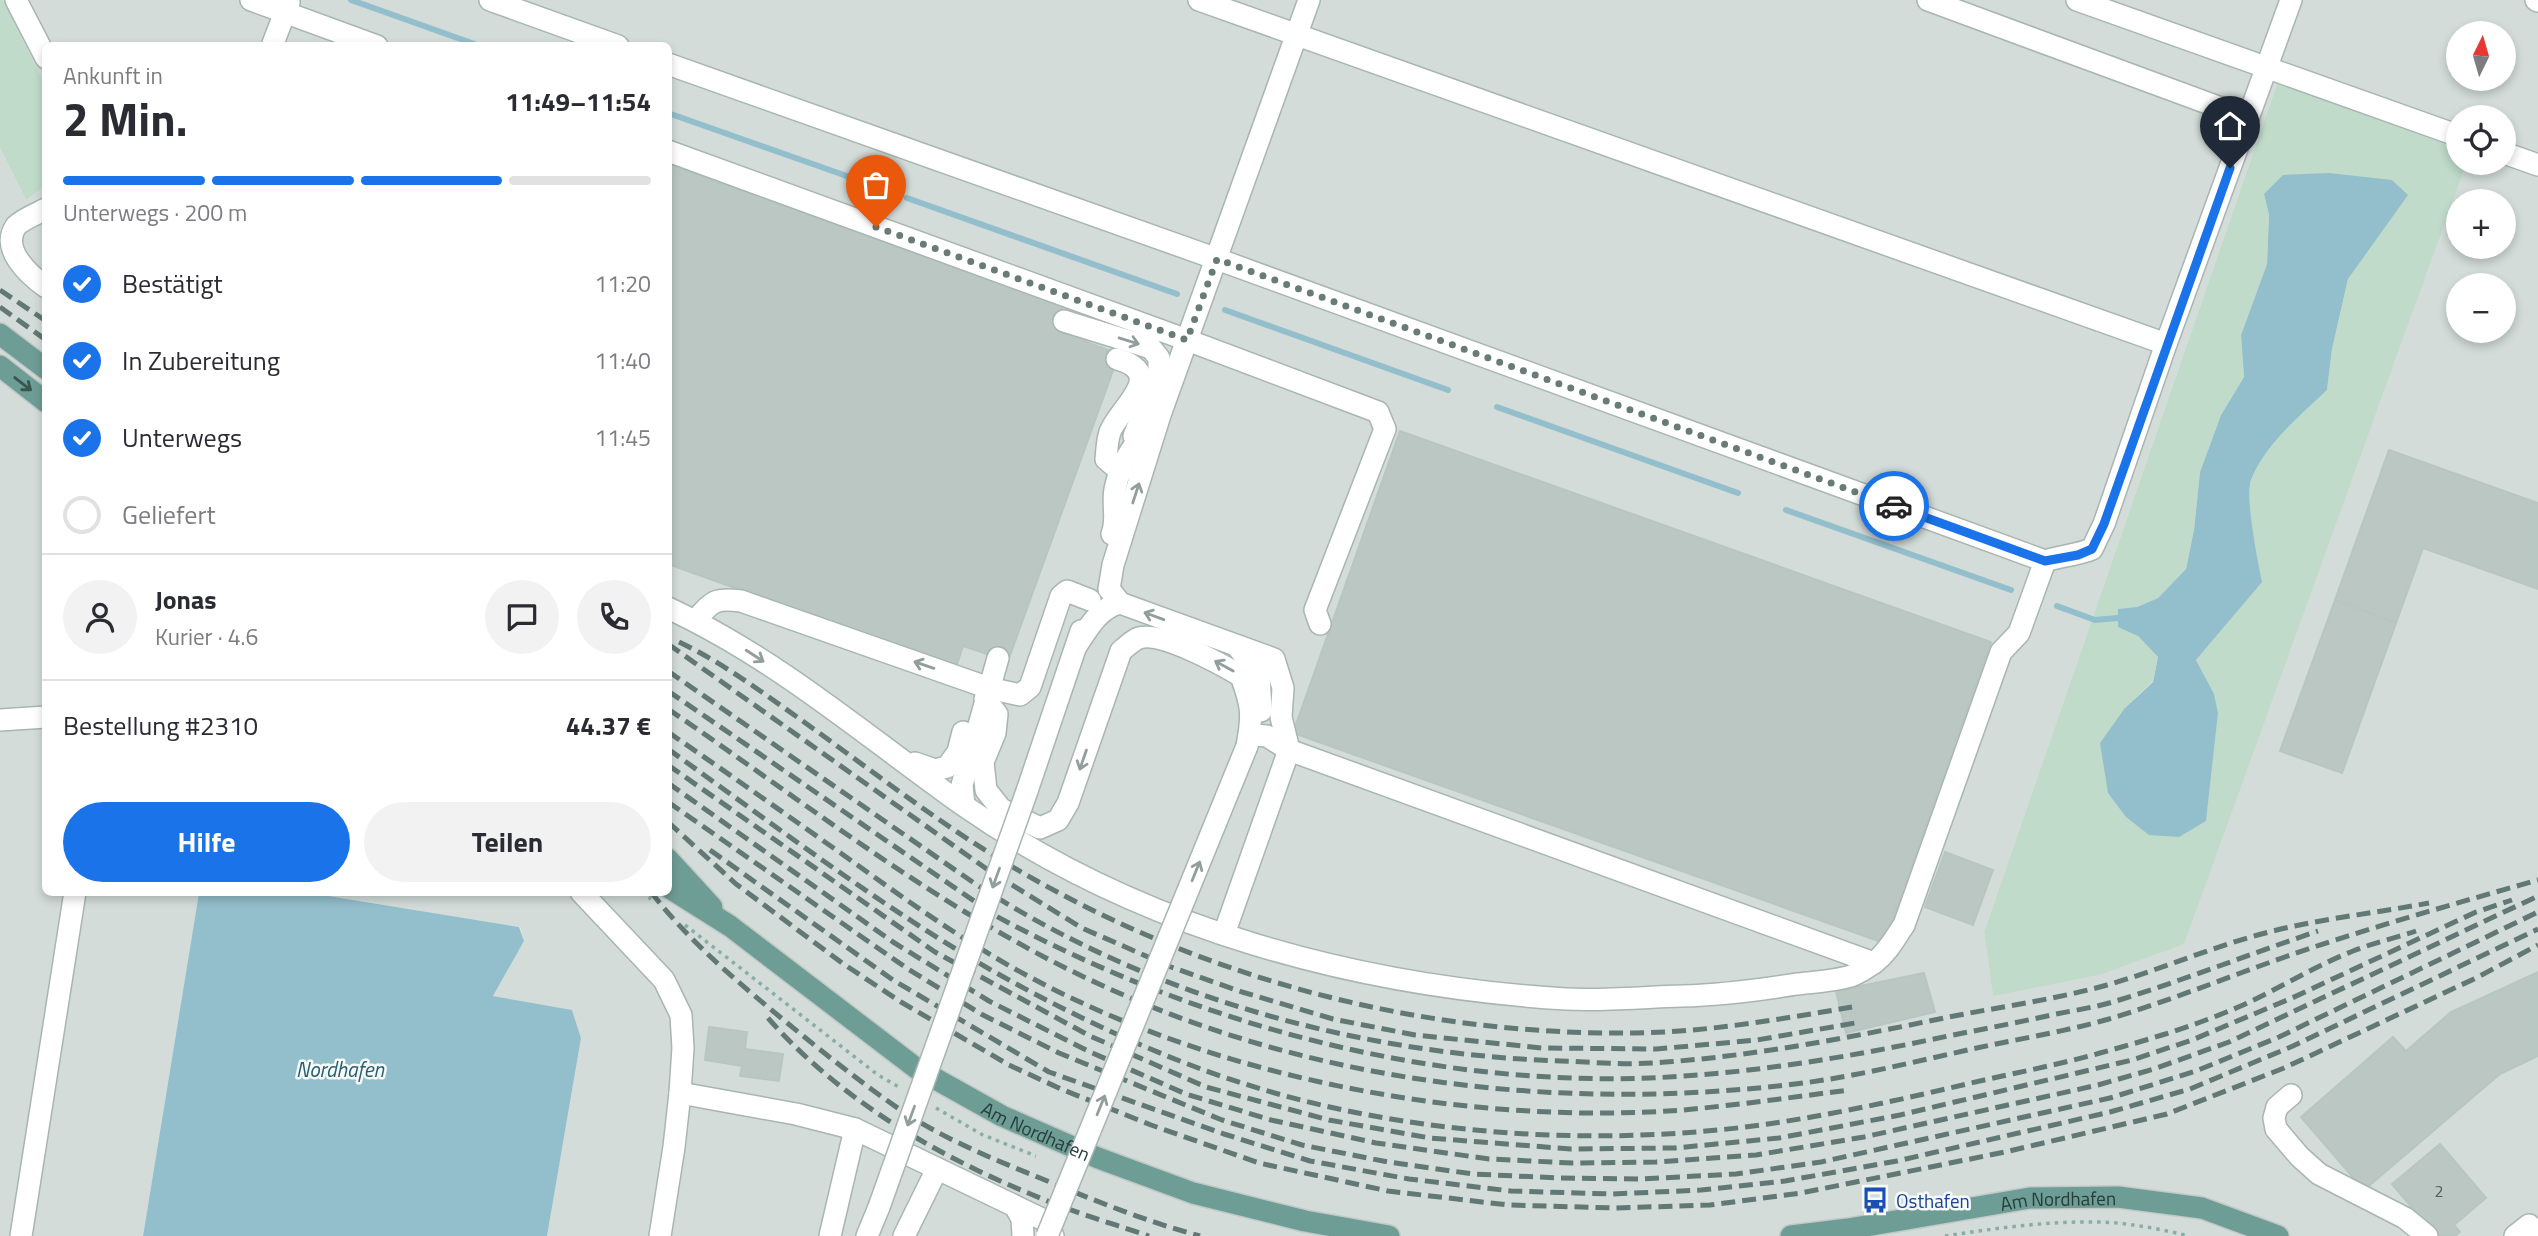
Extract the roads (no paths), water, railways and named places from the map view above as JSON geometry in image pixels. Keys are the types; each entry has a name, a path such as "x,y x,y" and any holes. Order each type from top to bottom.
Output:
{"main road":[{"path":"0,334 42,366"},
{"path":"0,366 42,399"},
{"name":"Am Nordhafen","path":"672,863 730,926"},
{"name":"Am Nordhafen","path":"672,890 730,926 916,1068 1002,1116 1098,1158 1193,1192 1305,1221 1389,1236"},
{"name":"Am Nordhafen","path":"1794,1236 2030,1198 2118,1198 2202,1208 2278,1236"}],"lane":[{"path":"16,0 42,50"},
{"path":"251,0 288,6 368,42"},
{"path":"490,0 607,42"},
{"path":"1199,0 2166,344"},
{"path":"1224,934 1289,750 1281,717 1283,688 1274,659 1120,603 1109,589 1113,565 1160,415 1309,0"},
{"path":"1928,0 2248,118"},
{"path":"2077,0 2446,131"},
{"path":"672,65 1217,259 2045,561 2078,555 2092,549 2104,524 2166,344 2291,0"},
{"path":"274,42 288,6"},
{"path":"672,152 1378,412 1385,429 1315,610 1320,624"},
{"path":"2516,157 2538,165"},
{"path":"42,211 15,226 8,239 10,254 22,270 42,284"},
{"path":"867,1236 1077,645 1116,523 1115,490 1159,374 1159,358 1151,348 1064,321"},
{"path":"1117,359 1131,363 1140,376 1138,394 1110,432 1106,459 1121,472"},
{"path":"1128,451 1160,415"},
{"path":"672,610 696,621 807,690 964,805 1041,854 1146,907 1263,947 1366,975 1468,990 1569,999 1701,995 1758,990 1853,975 1874,963 1888,950 1904,925 2001,652 2019,633 2045,561"},
{"path":"904,760 935,770 947,767 958,752 967,718 987,693 1018,682 1028,668 1051,595 1058,582 1074,579 1093,593"},
{"path":"696,621 706,607 720,599 741,601 987,693 997,714 995,733 983,762 986,790 1000,809 1040,828 1058,820 1068,803 1121,651 1139,638 1157,639 1206,656 1241,676 1251,703 1250,741"},
{"path":"1077,645 1094,619 1109,606 1120,603"},
{"path":"1047,1236 1250,741 1262,720 1259,674 1235,645"},
{"path":"964,805 962,785 998,658"},
{"path":"0,720 42,717"},
{"path":"1250,741 1267,736 1289,750 1874,963"},
{"path":"21,1236 74,896"},
{"path":"585,896 664,979 681,1015 683,1048 680,1093 660,1236"},
{"path":"680,1093 796,1114 855,1129 1046,1221 1053,1236"},
{"path":"2291,1095 2277,1107 2274,1118 2276,1129 2300,1157 2319,1174 2405,1218 2427,1236"},
{"path":"830,1236 855,1129"},
{"path":"904,1236 937,1169"},
{"path":"1015,1206 1022,1219 1023,1236"},
{"path":"2515,1236 2529,1225 2538,1235"}],"water":[{"path":"2329,173 2392,180 2408,195 2348,279 2332,349 2327,390 2274,443 2251,480 2251,514 2262,582 2196,660 2214,694 2218,713 2206,821 2179,837 2149,835 2126,817 2108,793 2100,743 2125,708 2153,682 2158,657 2138,636 2118,627 2118,609 2137,607 2158,598 2186,569 2194,530 2200,472 2221,415 2244,377 2241,335 2267,264 2269,215 2264,194 2283,175"},
{"name":"Nordhafen","path":"199,896 328,896 519,927 524,941 493,996 572,1010 581,1038 547,1236 143,1236"}],"waterway":[{"path":"351,0 469,42"},
{"path":"672,114 861,181"},
{"path":"907,198 1177,294"},
{"path":"1225,310 1448,390"},
{"path":"1497,407 1738,493"},
{"path":"1786,510 2011,590"},
{"path":"2057,606 2095,620 2118,618"}],"railway":[{"path":"0,290 42,318"},
{"path":"0,307 42,337"},
{"path":"679,642 710,658 754,687 971,841 1070,899 1146,935 1224,965 1304,990 1385,1010 1468,1023 1552,1031 1636,1033 1690,1030 1852,1007"},
{"path":"672,647 991,872 1082,928 1171,967 1242,992 1333,1019 1415,1035 1542,1048 1656,1049 1757,1040 1855,1023"},
{"path":"672,674 974,883 1040,923 1110,958 1181,987 1255,1012 1330,1031 1407,1046 1484,1056 1618,1064 1689,1060 1762,1051 2067,995 2107,985 2273,931 2429,903"},
{"path":"672,694 996,916 1072,954 1150,988 1230,1016 1312,1040 1395,1058 1479,1071 1564,1078 1649,1078 1724,1073 1837,1057 2109,1003 2318,931"},
{"path":"672,712 932,891 986,925 1099,984 1181,1018 1265,1046 1352,1067 1440,1082 1528,1091 1617,1094 1706,1092 1795,1084 1884,1069 2109,1019 2317,946 2538,880"},
{"path":"672,735 915,906 991,955 1068,996 1150,1031 1236,1060 1325,1083 1416,1100 1506,1110 1596,1113 1683,1110 1849,1090"},
{"path":"672,752 899,913 979,963 1042,998 1143,1046 1212,1073 1307,1102 1371,1116 1504,1133 1571,1136 1704,1131 1768,1124 1895,1100 2068,1061 2154,1037 2243,1005 2353,951 2416,931"},
{"path":"672,768 935,952 1090,1036 1206,1087 1329,1120 1430,1138 1571,1149 1675,1148 1779,1138 1900,1115 2132,1060 2192,1040 2292,998 2476,912 2512,900"},
{"path":"672,786 893,942 989,1001 1088,1051 1186,1094 1271,1120 1376,1143 1489,1159 1572,1163 1656,1162 1756,1155 1864,1137 2098,1085 2154,1069 2229,1042 2538,896"},
{"path":"672,805 908,969 981,1014 1059,1053 1222,1120 1302,1145 1388,1162 1473,1174 1640,1179 1736,1174 1821,1162 2110,1098 2196,1071 2279,1037 2538,912"},
{"path":"672,826 736,884 842,963 901,1002 1009,1065 1061,1089 1151,1125 1259,1163 1388,1191 1508,1205 1615,1208 1710,1205 1801,1193 2005,1152 2167,1114 2284,1068 2476,978 2538,945"},
{"path":"710,850 893,980 1049,1072 1224,1134 1310,1161 1409,1179 1511,1191 1613,1194 1701,1190 1785,1181 1897,1161 2110,1112 2190,1089 2293,1046 2538,929"},
{"path":"654,896 696,943 746,988 840,1066 918,1121 969,1148 1099,1202 1200,1236"},
{"path":"768,1018 825,1074 890,1122 925,1143 1033,1195 1149,1236"}],"place":[{"name":"Osthafen","path":"1875,1200"}]}
